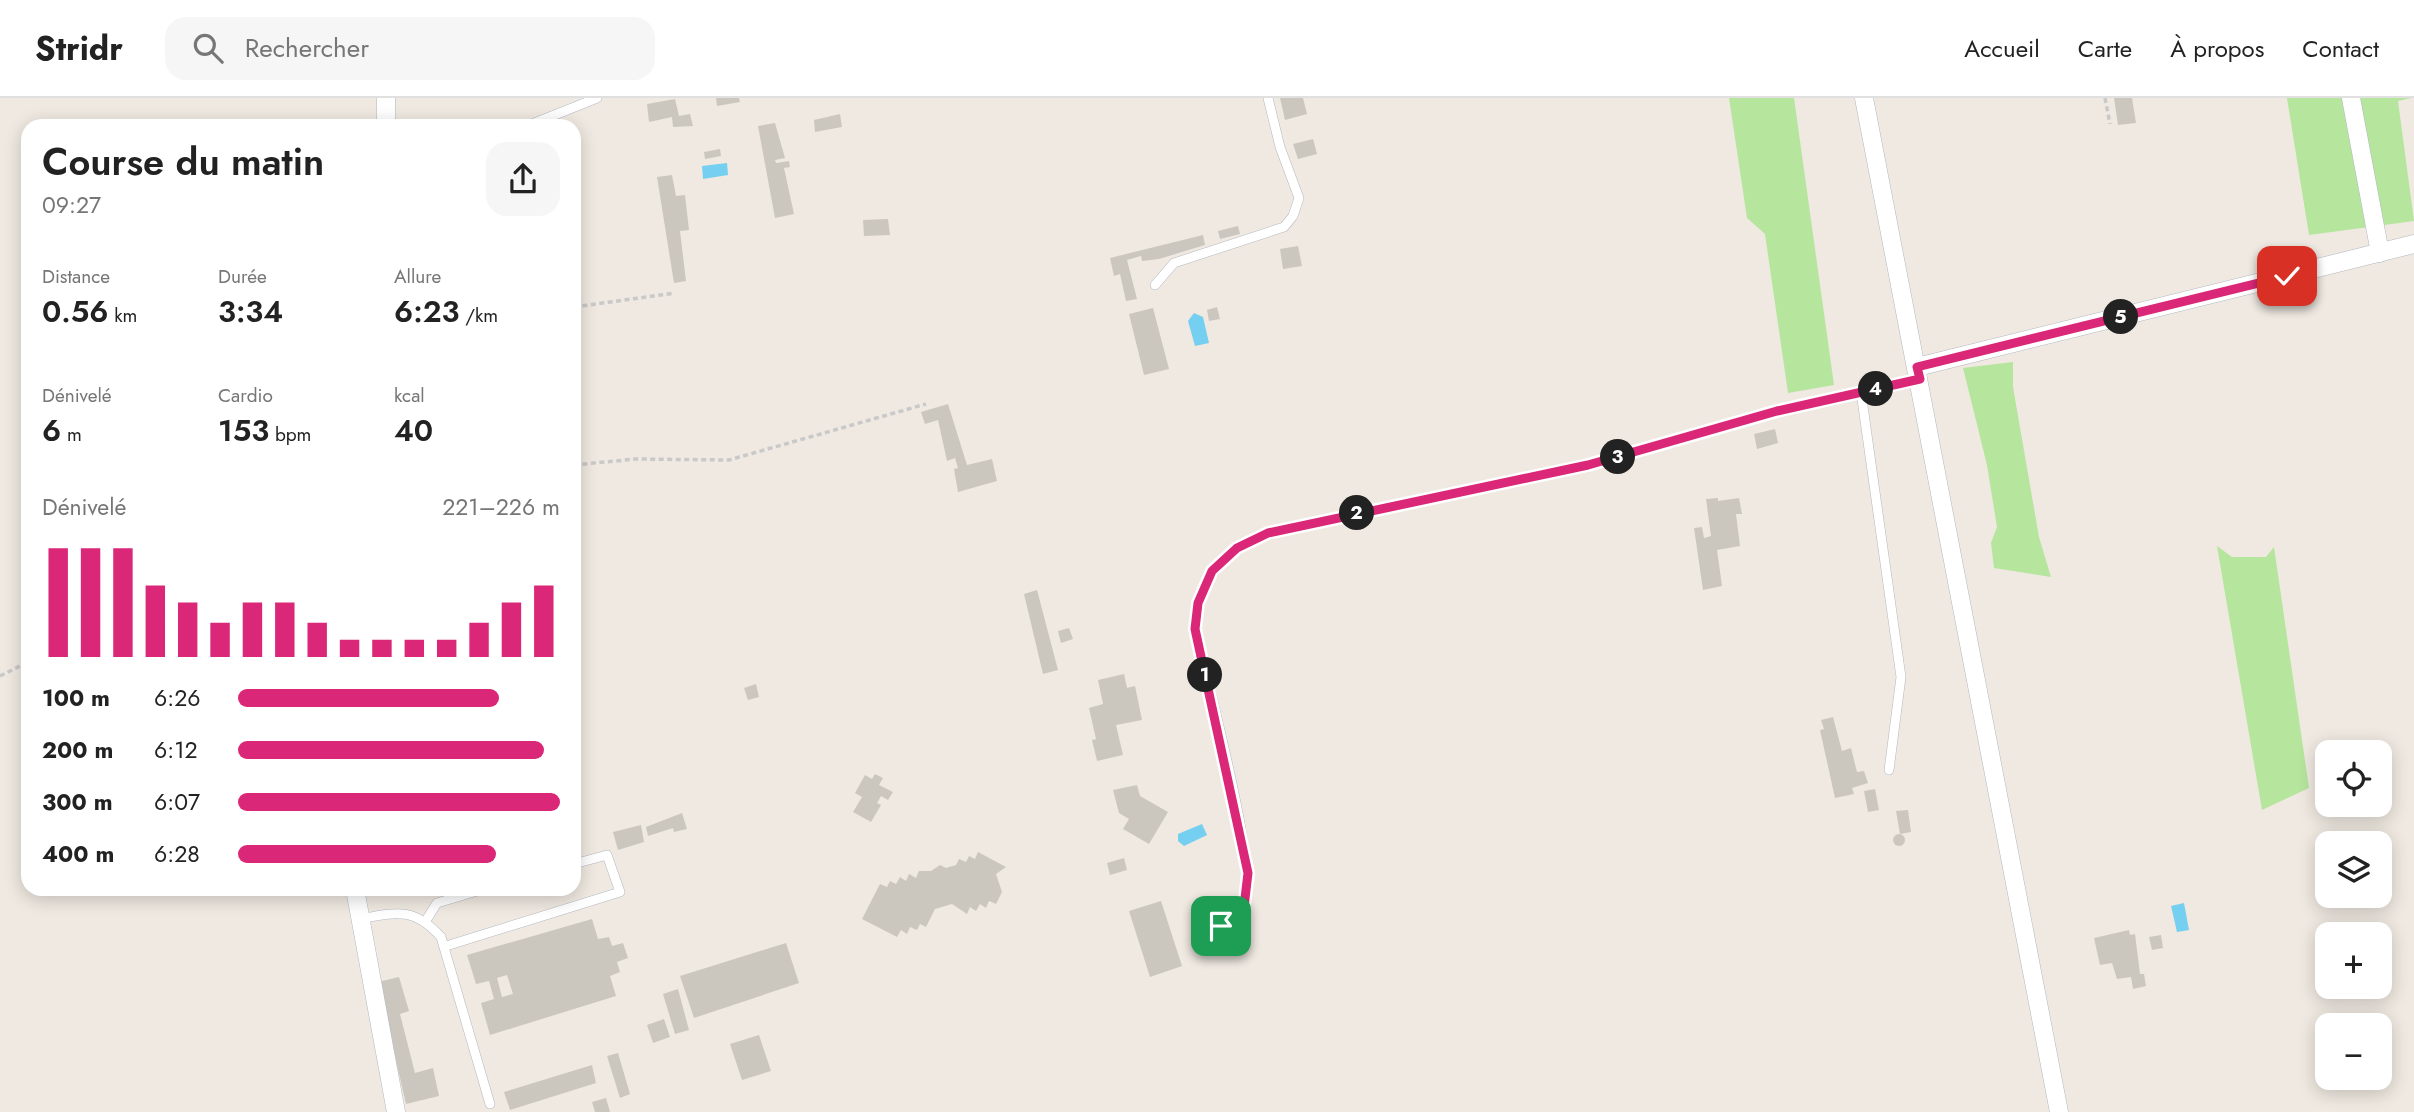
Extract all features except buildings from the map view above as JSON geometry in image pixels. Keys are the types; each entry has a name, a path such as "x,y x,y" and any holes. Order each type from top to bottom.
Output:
{"street":[{"path":"386,98 386,119"},
{"path":"1864,98 2059,1112"},
{"path":"2351,98 2380,253"},
{"path":"1918,373 2414,244"},
{"path":"356,896 396,1112"}],"lane":[{"path":"544,119 597,98"},
{"path":"1155,285 1174,263 1284,227 1293,216 1299,198 1280,147 1268,98"},
{"path":"1206,934 1244,907 1248,893 1245,850 1195,629 1198,603 1212,571 1237,548 1268,533 1588,465 1777,411 1861,392 1918,373"},
{"path":"1861,392 1901,677 1889,770"},
{"path":"446,946 620,892 607,855 581,861"},
{"path":"425,922 437,903 460,896"},
{"path":"360,919 404,912 425,922 446,946 490,1104"}],"path":[{"path":"2105,98 2109,124"},
{"path":"581,306 675,293"},
{"path":"581,465 636,459 729,460 926,404"},
{"path":"0,676 21,666"}],"green space":[{"path":"1729,98 1794,98 1834,385 1788,393 1765,234 1747,218"},
{"path":"2287,98 2411,98 2398,101 2414,221 2309,235"},
{"path":"2013,362 2013,387 2039,537 2051,577 1994,568 1991,543 1997,527 1987,465 1963,368"},
{"path":"2217,546 2232,557 2266,557 2274,547 2309,788 2262,810"}],"water":[{"path":"727,163 728,175 703,179 702,166"},
{"path":"1194,313 1203,317 1209,343 1195,346 1188,321"},
{"path":"1202,824 1207,835 1184,846 1178,841 1178,834"},
{"path":"2184,903 2189,930 2177,932 2171,906"}],"route":[{"path":"1221,926 1244,907 1248,893 1248,873 1195,629 1198,603 1212,571 1237,548 1268,533 1588,465 1777,411 1920,379 1917,367 2287,276"}]}
